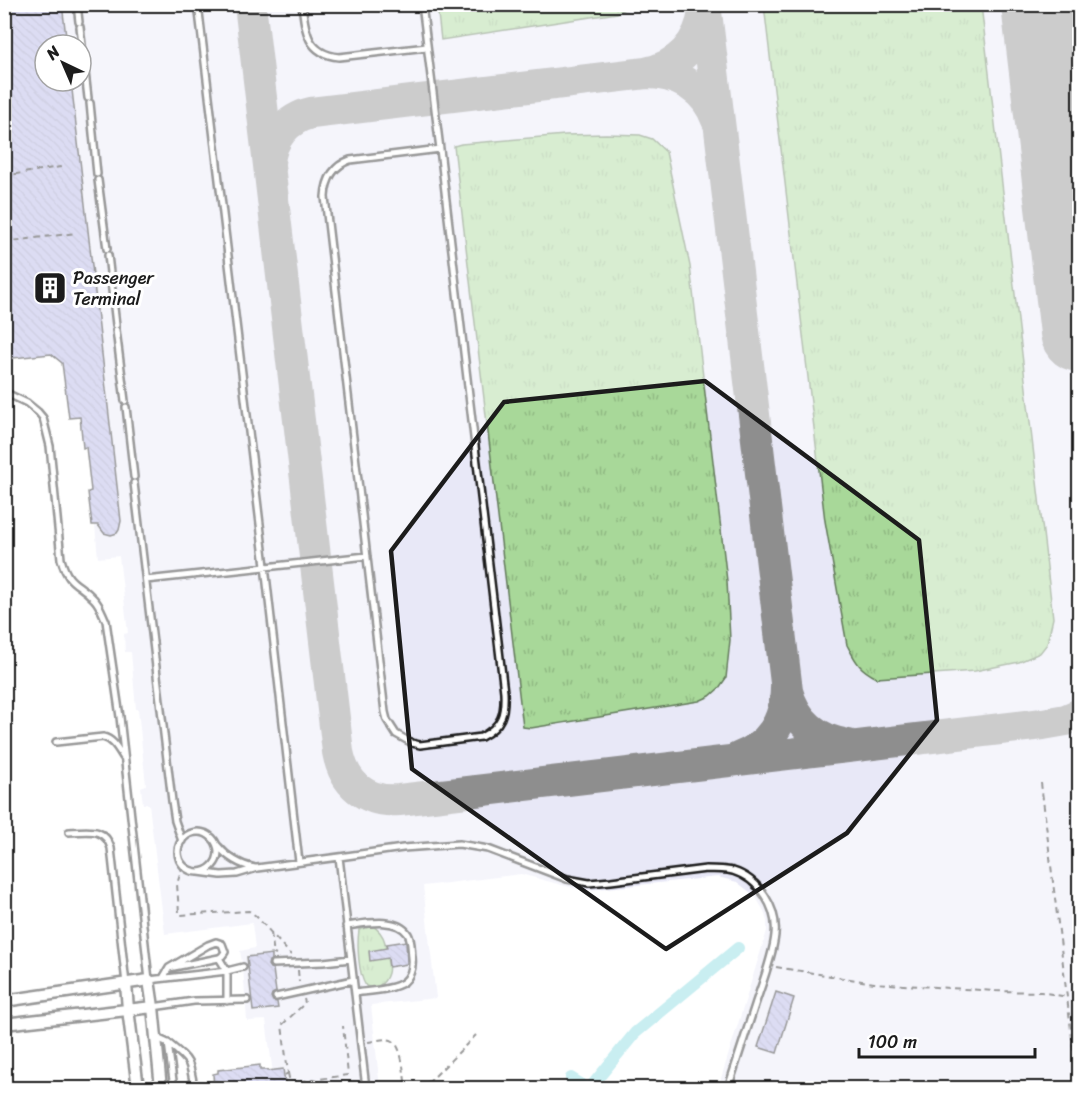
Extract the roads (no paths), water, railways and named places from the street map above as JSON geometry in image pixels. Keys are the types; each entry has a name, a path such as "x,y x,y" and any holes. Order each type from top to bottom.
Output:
{"street":[{"path":"4,1001 149,980 161,1089"},
{"path":"126,984 138,1089"},
{"path":"4,1024 153,1006"}],"lane":[{"path":"77,4 171,801 182,841"},
{"path":"198,4 299,862"},
{"path":"302,4 305,30 316,47 326,55 339,57 428,47"},
{"path":"422,4 428,47 504,692 504,705 498,724 481,737 420,745 404,740 396,734 385,712 325,197 326,182 333,171 345,162 440,149"},
{"path":"4,392 27,403 43,418 50,447 64,567 68,577 94,598 106,621 120,717 149,980 243,967"},
{"path":"146,580 367,556"},
{"path":"56,742 108,738 124,758"},
{"path":"69,832 102,833 111,848 126,984"},
{"path":"257,868 243,866 224,854 212,837 204,833 196,832 188,835 182,841 178,853 183,865 192,871 221,875 404,848 459,844 488,849 567,879 589,883 706,869 734,871 758,886 772,908 776,936 728,1089"},
{"path":"199,872 211,868 215,863 218,857 217,844"},
{"path":"339,857 366,1089"},
{"path":"346,926 371,923 394,924 408,934 411,942 413,967 410,976 404,982 395,987 355,993"},
{"path":"163,978 169,969 207,945 216,942 222,944 225,952 219,958 169,969"},
{"path":"219,958 227,971 227,1001"},
{"path":"273,964 323,962 351,958"},
{"path":"276,997 353,980"},
{"path":"153,1006 194,1000 247,1000"},
{"path":"156,1037 184,1056 191,1066 194,1089"},
{"path":"168,1043 174,1089"}],"waterway":[{"path":"590,1088 635,1033 738,948"},
{"path":"571,1078 587,1088"}],"place":[{"name":"Passenger Terminal","path":"50,288"}]}
